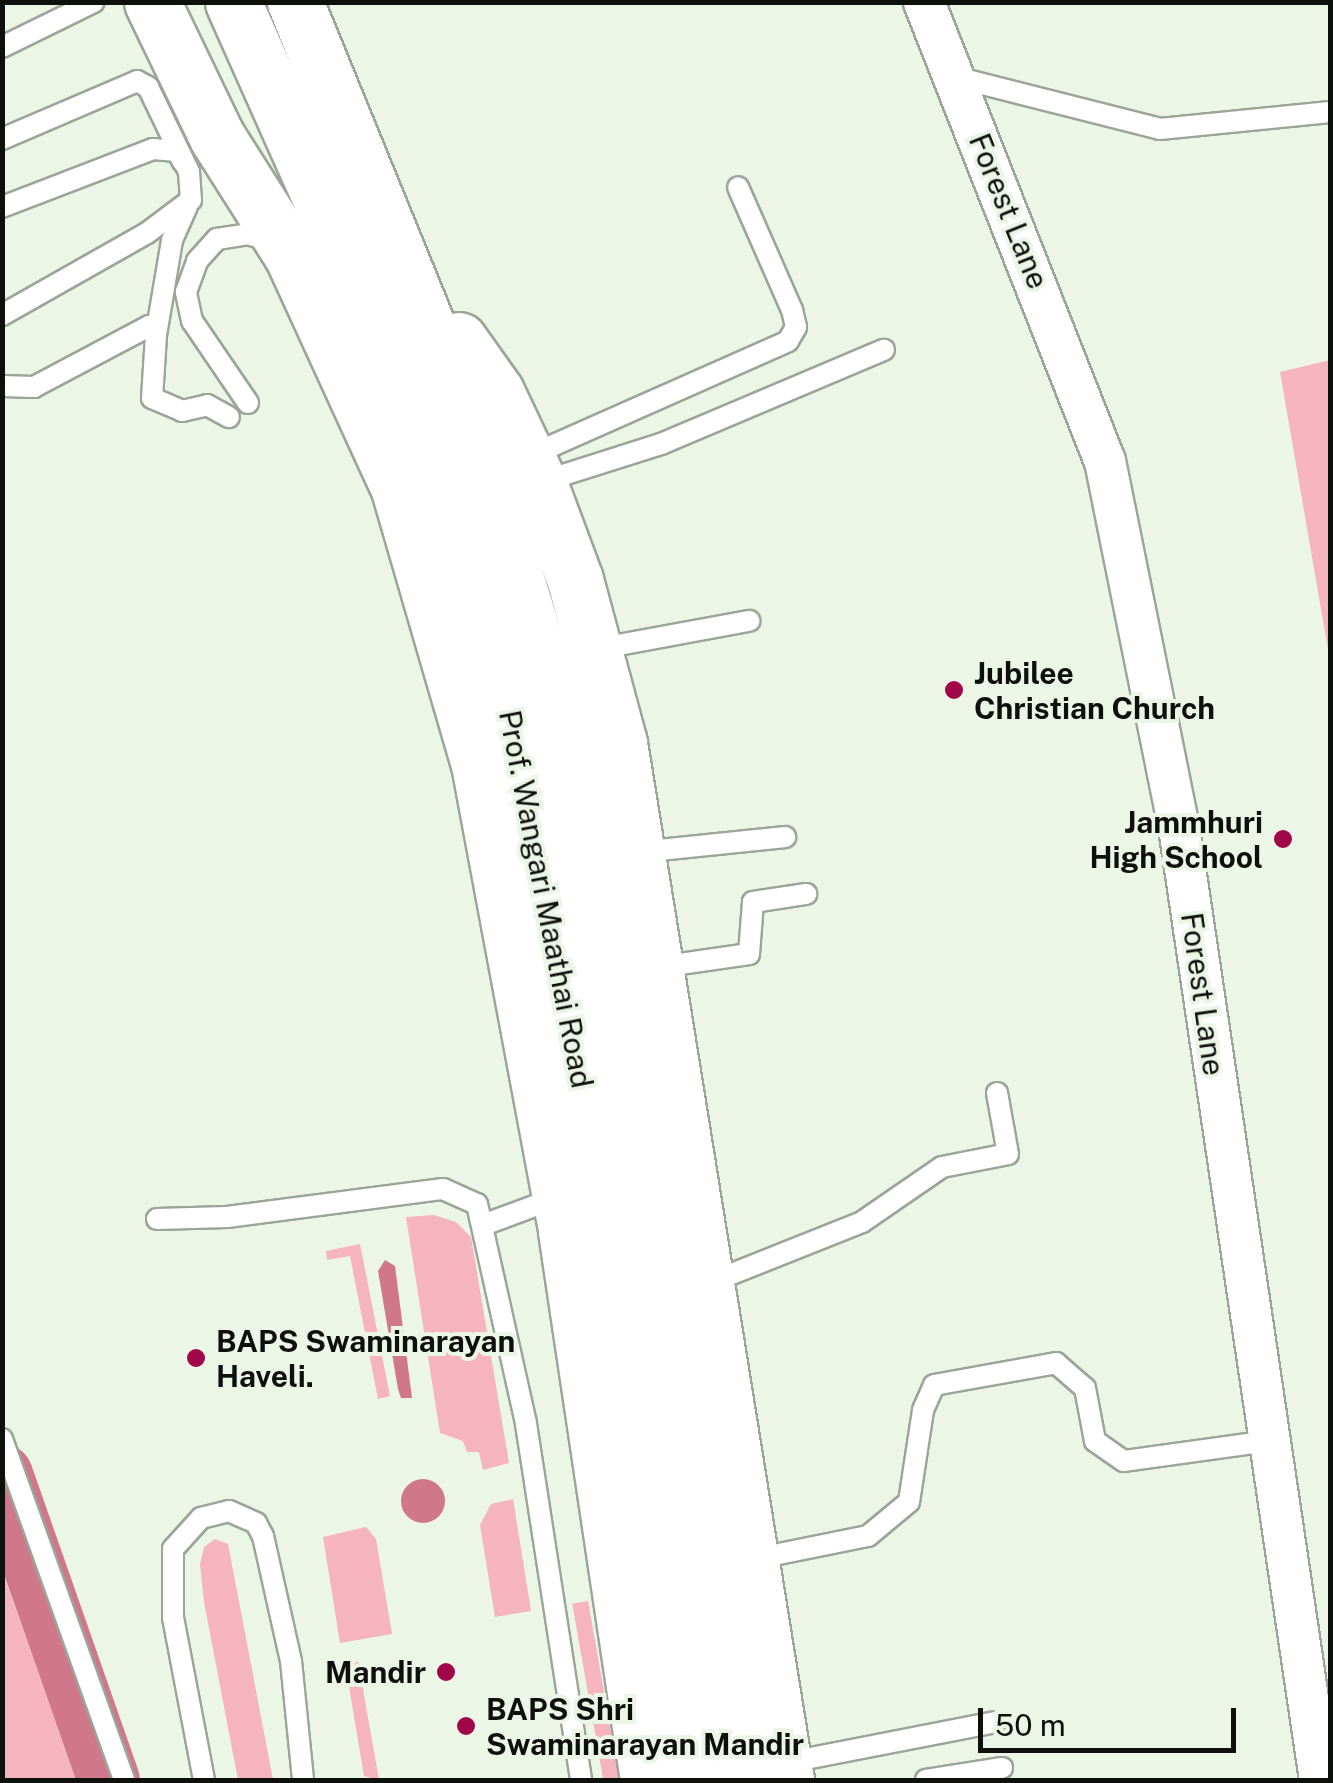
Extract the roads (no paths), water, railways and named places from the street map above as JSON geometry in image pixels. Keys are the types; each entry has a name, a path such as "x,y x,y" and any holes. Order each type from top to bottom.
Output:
{"main road":[{"path":"152,2 217,137 305,245 399,489 454,678 514,932 559,1196 648,1780"},
{"name":"Prof. Wangari Maathai Road","path":"233,2 305,245 396,368 502,596 527,774 568,992 691,1780"},
{"name":"Prof. Wangari Maathai Road","path":"295,2 422,303 502,596 581,814 769,1775"},
{"path":"422,303 476,356 533,470 594,649 640,852 752,1560 769,1775"}],"street":[{"name":"Forest Lane","path":"924,2 1106,460 1180,834 1320,1780"}],"lane":[{"path":"2,47 94,2"},
{"path":"955,77 1160,129 1330,112"},
{"path":"2,139 137,81 148,87 189,172 190,200 172,240 156,334 152,398 182,411 207,405 228,417"},
{"path":"2,206 153,149 176,150 189,172"},
{"path":"533,470 788,341 796,326 792,310 738,188"},
{"path":"2,315 147,233 190,200"},
{"path":"248,403 192,320 186,292 197,261 218,239 248,234 305,245"},
{"path":"2,386 34,387 148,326 156,334"},
{"path":"533,470 661,444 884,350"},
{"path":"594,649 749,621"},
{"path":"640,852 785,837"},
{"path":"659,967 749,954 753,902 806,894"},
{"path":"707,1284 862,1222 942,1167 1008,1154 997,1092"},
{"path":"157,1219 227,1218 443,1189 477,1204 526,1424 581,1780"},
{"path":"482,1225 559,1196"},
{"path":"752,1560 868,1536 909,1502 923,1410 934,1386 1056,1362 1085,1388 1095,1440 1124,1461 1269,1441"},
{"path":"2,1438 124,1780"},
{"path":"204,1780 173,1618 173,1549 201,1518 229,1511 256,1523 263,1536 291,1662 303,1780"},
{"path":"769,1775 995,1722"},
{"path":"926,1780 1002,1768"}],"waterway":[{"path":"2,1475 109,1780"}],"place":[{"name":"Jubilee Christian Church","path":"954,690"},
{"name":"Jammhuri High School","path":"1283,839"},
{"name":"BAPS Swaminarayan Haveli.","path":"196,1358"},
{"name":"Mandir","path":"446,1672"},
{"name":"BAPS Shri Swaminarayan Mandir","path":"466,1726"}]}
